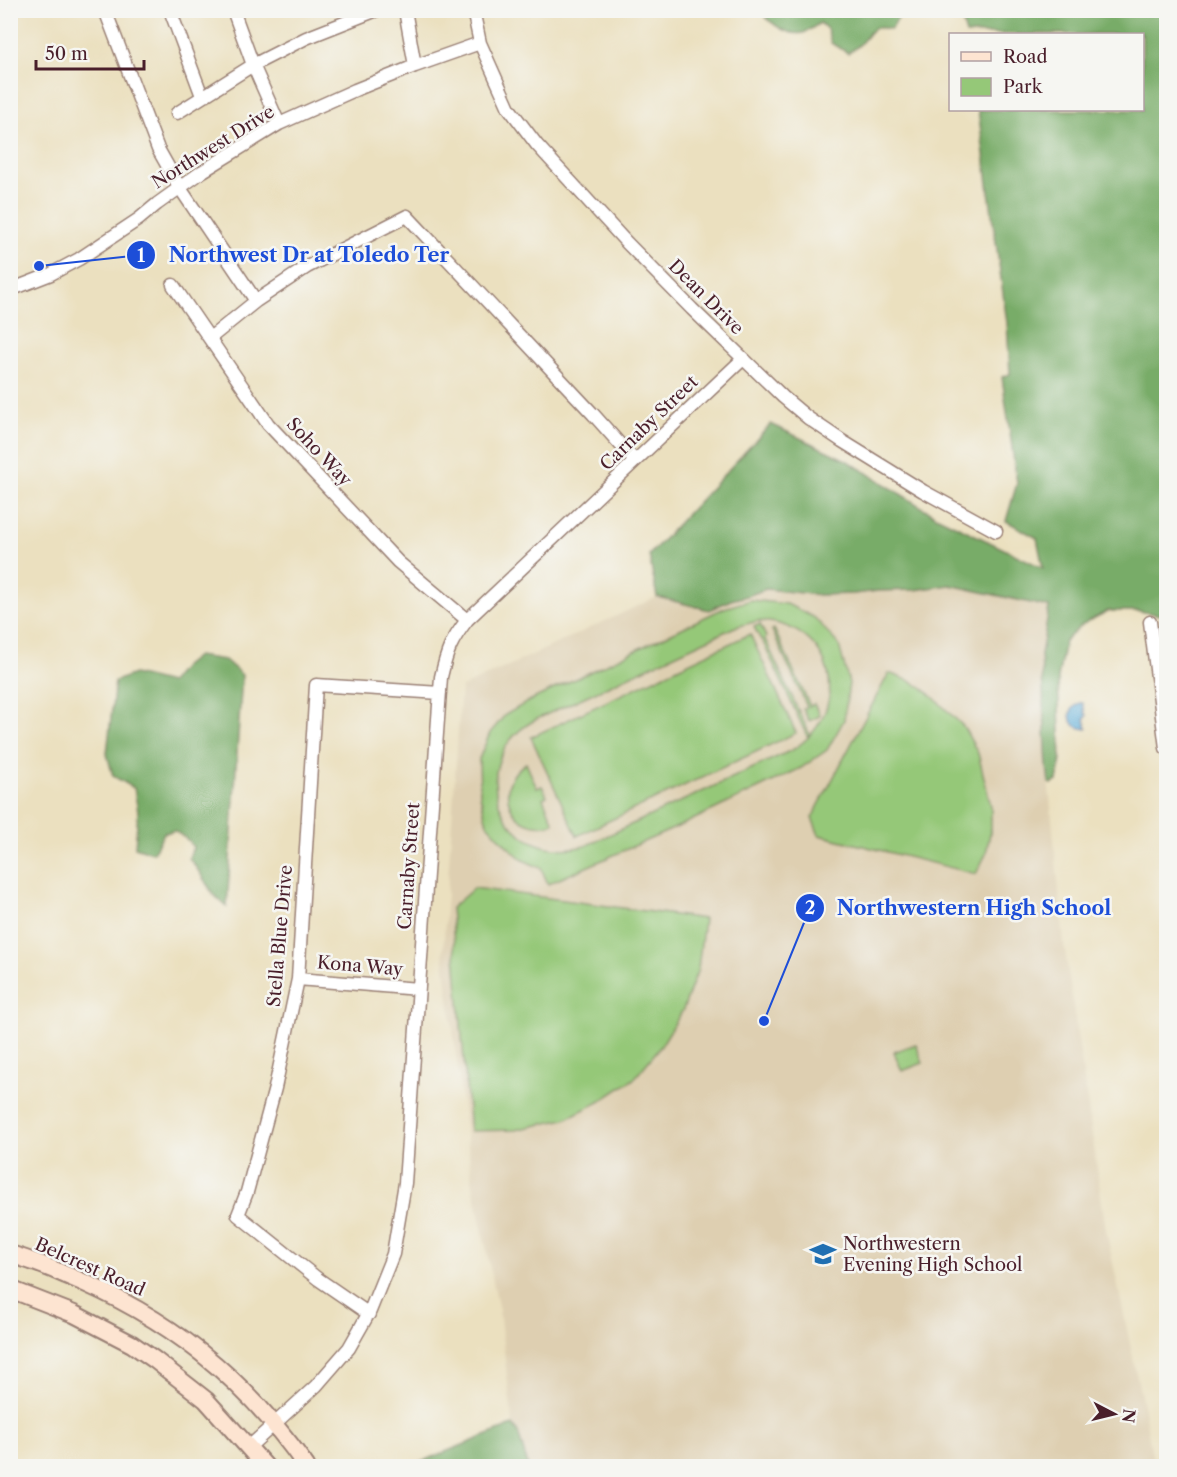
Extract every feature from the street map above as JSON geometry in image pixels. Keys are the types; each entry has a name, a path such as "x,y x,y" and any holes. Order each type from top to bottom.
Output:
{"main road":[{"name":"Belcrest Road","path":"10,1254 117,1297 153,1318 191,1345 248,1395 275,1424 306,1467"},
{"path":"10,1289 74,1314 132,1344 206,1400 265,1467"}],"street":[{"path":"105,10 158,149 180,188 256,302"},
{"path":"170,10 202,96"},
{"path":"233,10 253,65 279,124"},
{"path":"177,113 253,65 306,38 377,10"},
{"path":"405,10 415,66"},
{"name":"Dean Drive","path":"472,10 480,43 509,108 537,145 627,243 743,359 808,418 923,491 996,531"},
{"name":"Northwest Drive","path":"10,290 51,274 79,259 139,219 203,171 279,124 333,99 480,43"},
{"path":"210,338 256,302 307,267 407,216 635,461"},
{"name":"Soho Way","path":"173,285 268,424 398,562 467,620"},
{"name":"Carnaby Street","path":"249,1447 316,1386 349,1348 369,1314 393,1254 405,1183 440,693 445,659 454,638 467,620 743,359"},
{"path":"1150,622 1164,706 1167,748"},
{"name":"Stella Blue Drive","path":"369,1314 318,1279 238,1215 248,1192 275,1088 298,979 316,685 440,693"},
{"name":"Kona Way","path":"298,979 418,989"}],"shaded area":[{"path":"766,555 950,585 1049,607 1041,655 1047,767 1064,944 1106,1230 1154,1466 528,1466 518,1432 513,1425 499,1310 473,1186 443,953 461,688 657,597"}],"green space":[{"path":"768,10 903,11 891,29 875,28 848,53 831,43 827,29 820,23 798,34 787,32 765,17"},
{"path":"959,11 1166,11 1166,616 1139,611 1108,611 1083,624 1065,641 1058,678 1061,760 1057,781 1052,784 1049,783 1047,767 1041,655 1049,607 950,585 915,590 819,595 766,589 709,610 657,597 649,555 771,424 846,460 936,516 1043,568 1037,538 1006,521 1017,483 1002,377 1010,374 1007,323 978,111 1144,111 1144,33 966,33"},
{"path":"751,600 787,604 815,618 839,645 849,683 844,720 827,750 801,768 682,825 548,884 541,868 523,860 487,824 480,795 479,759 490,733 505,715 531,700 724,608","holes":["758,621 784,625 804,636 819,652 828,671 829,692 824,713 812,733 792,750 585,846 555,848 530,840 511,825 499,804 495,781 500,757 514,736 539,718 735,627"]},
{"path":"760,624 810,735 807,736 754,627"},
{"path":"774,629 810,706 814,704 820,716 809,721 803,709 807,707 772,630"},
{"path":"750,634 796,733 577,836 531,737"},
{"path":"197,656 225,660 242,675 227,907 213,894 189,858 193,847 189,841 175,831 164,833 153,853 135,847 138,812 134,788 113,776 107,754 115,681 134,674 170,683 183,667"},
{"path":"889,673 913,682 929,693 963,726 978,753 991,806 991,828 986,854 976,874 819,835 812,818"},
{"path":"526,763 537,788 542,786 547,796 543,798 554,823 540,825 527,823 517,816 511,807 508,796 509,784 515,773"},
{"path":"474,888 704,919 698,969 683,1010 661,1046 634,1079 599,1102 565,1119 515,1130 470,1131 451,908"},
{"path":"916,1044 923,1063 902,1071 894,1052"},
{"path":"513,1425 518,1432 528,1466 410,1466"}],"water":[{"path":"1079,703 1083,703 1087,715 1085,719 1087,729 1076,726 1071,719 1071,711"}],"place":[{"name":"Northwest Dr at Toledo Ter","path":"39,266"},
{"name":"Northwestern High School","path":"764,1021"},
{"name":"Northwestern Evening High School","path":"823,1254"}]}
